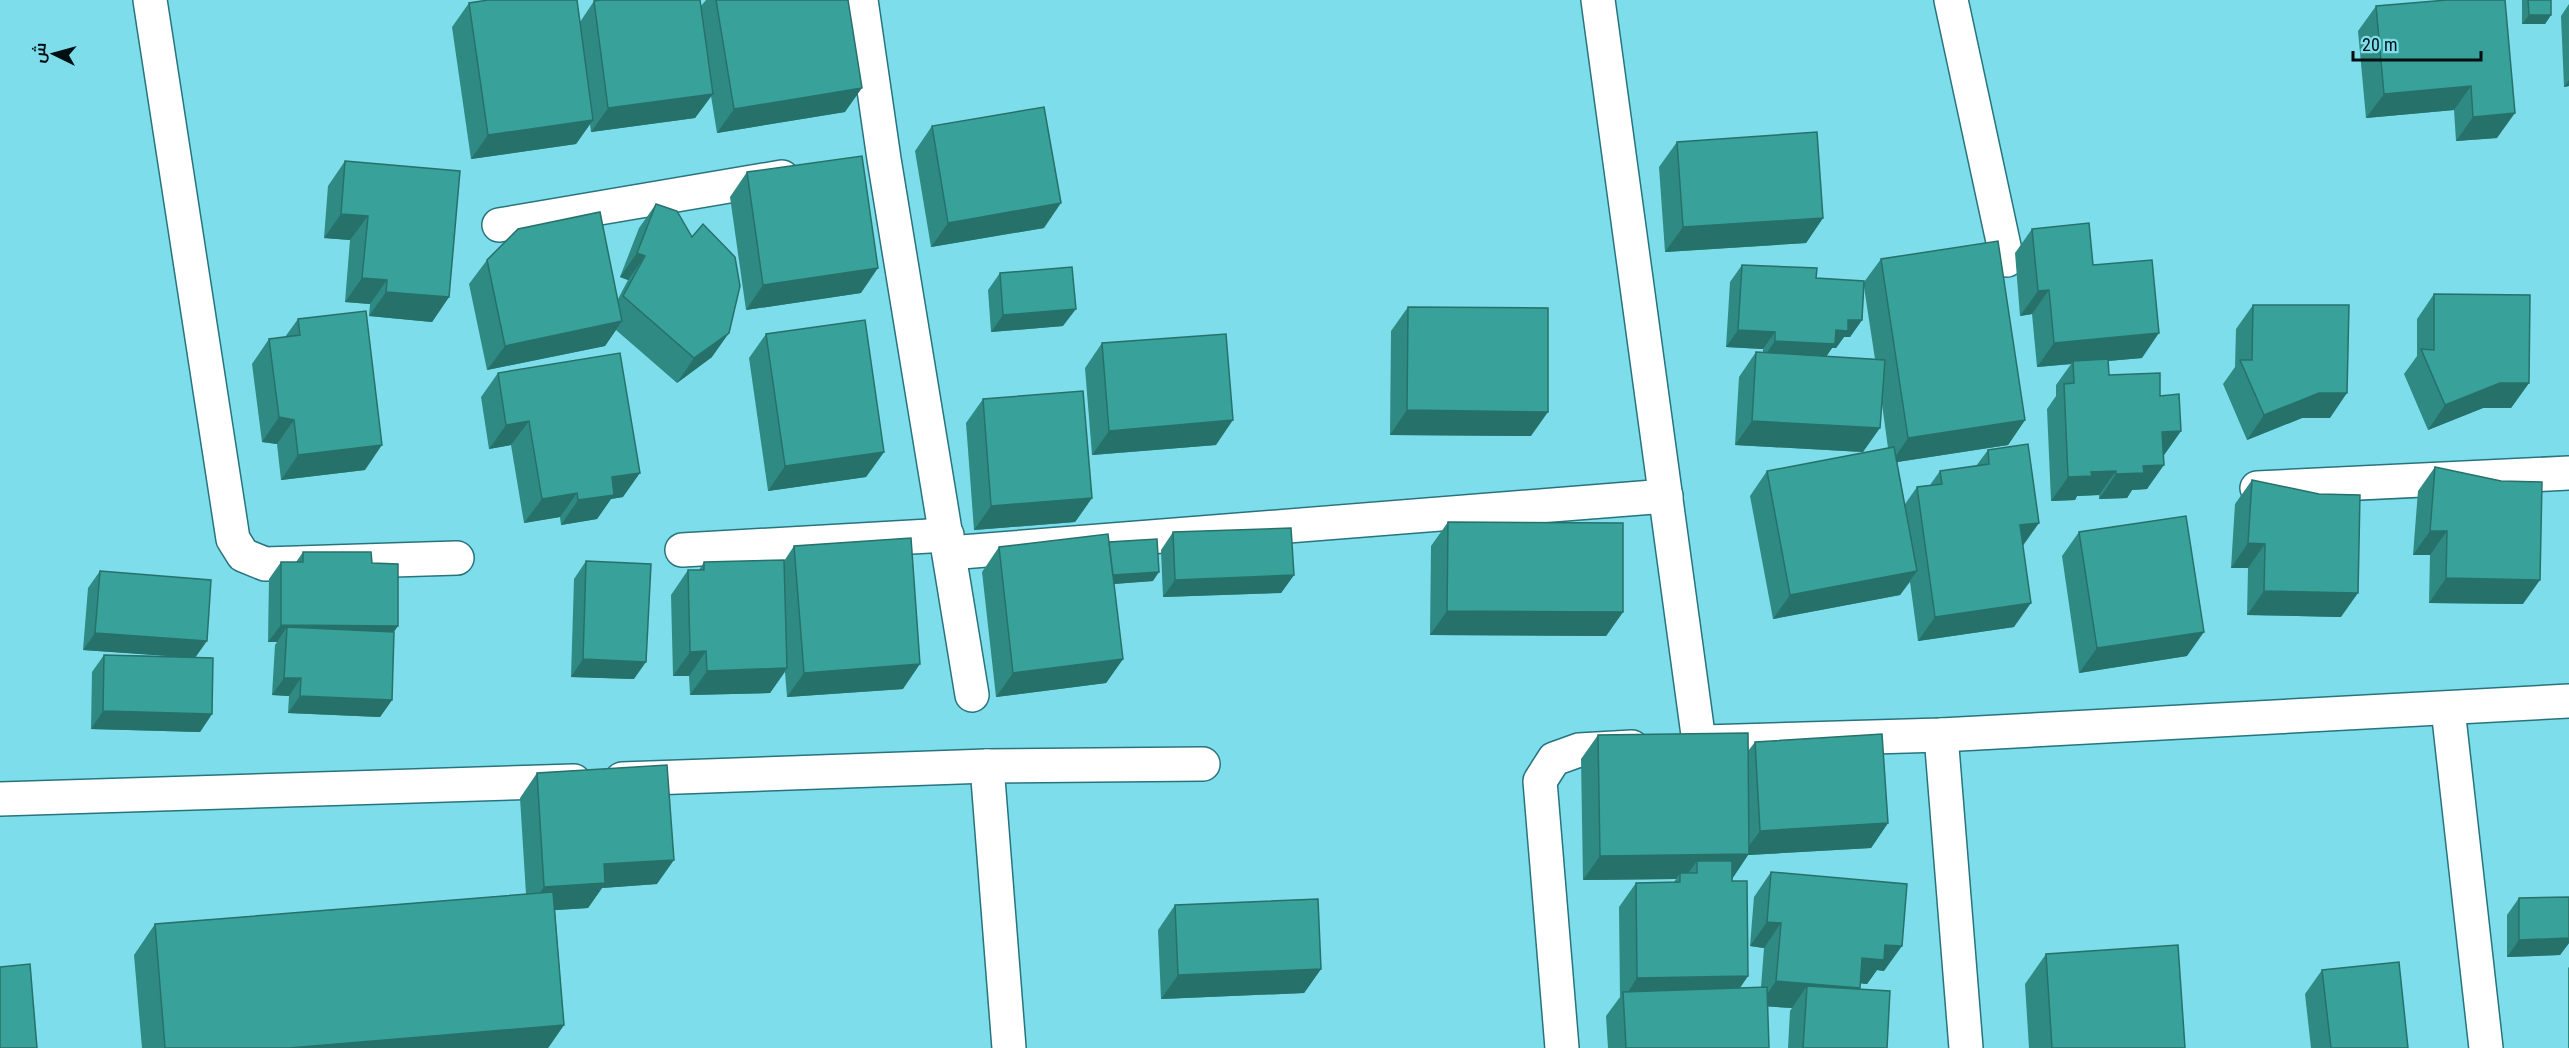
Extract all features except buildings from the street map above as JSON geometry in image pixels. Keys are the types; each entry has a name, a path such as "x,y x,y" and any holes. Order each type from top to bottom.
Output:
{"street":[{"path":"150,0 233,539 243,555 265,564 457,558"},
{"path":"861,0 884,159 972,695"},
{"path":"1598,0 1666,496 1679,744"},
{"path":"1951,0 2007,260"},
{"path":"849,165 884,159"},
{"path":"500,225 814,171"},
{"path":"2257,488 2569,473"},
{"path":"682,550 948,544 1666,496"},
{"path":"1562,1048 1540,781 1554,759 1579,750 1679,744 1941,735 2569,701"},
{"path":"2448,709 2486,1048"},
{"path":"1941,735 1966,1048"},
{"path":"0,799 987,766 1203,764"},
{"path":"987,766 1009,1048"}]}
